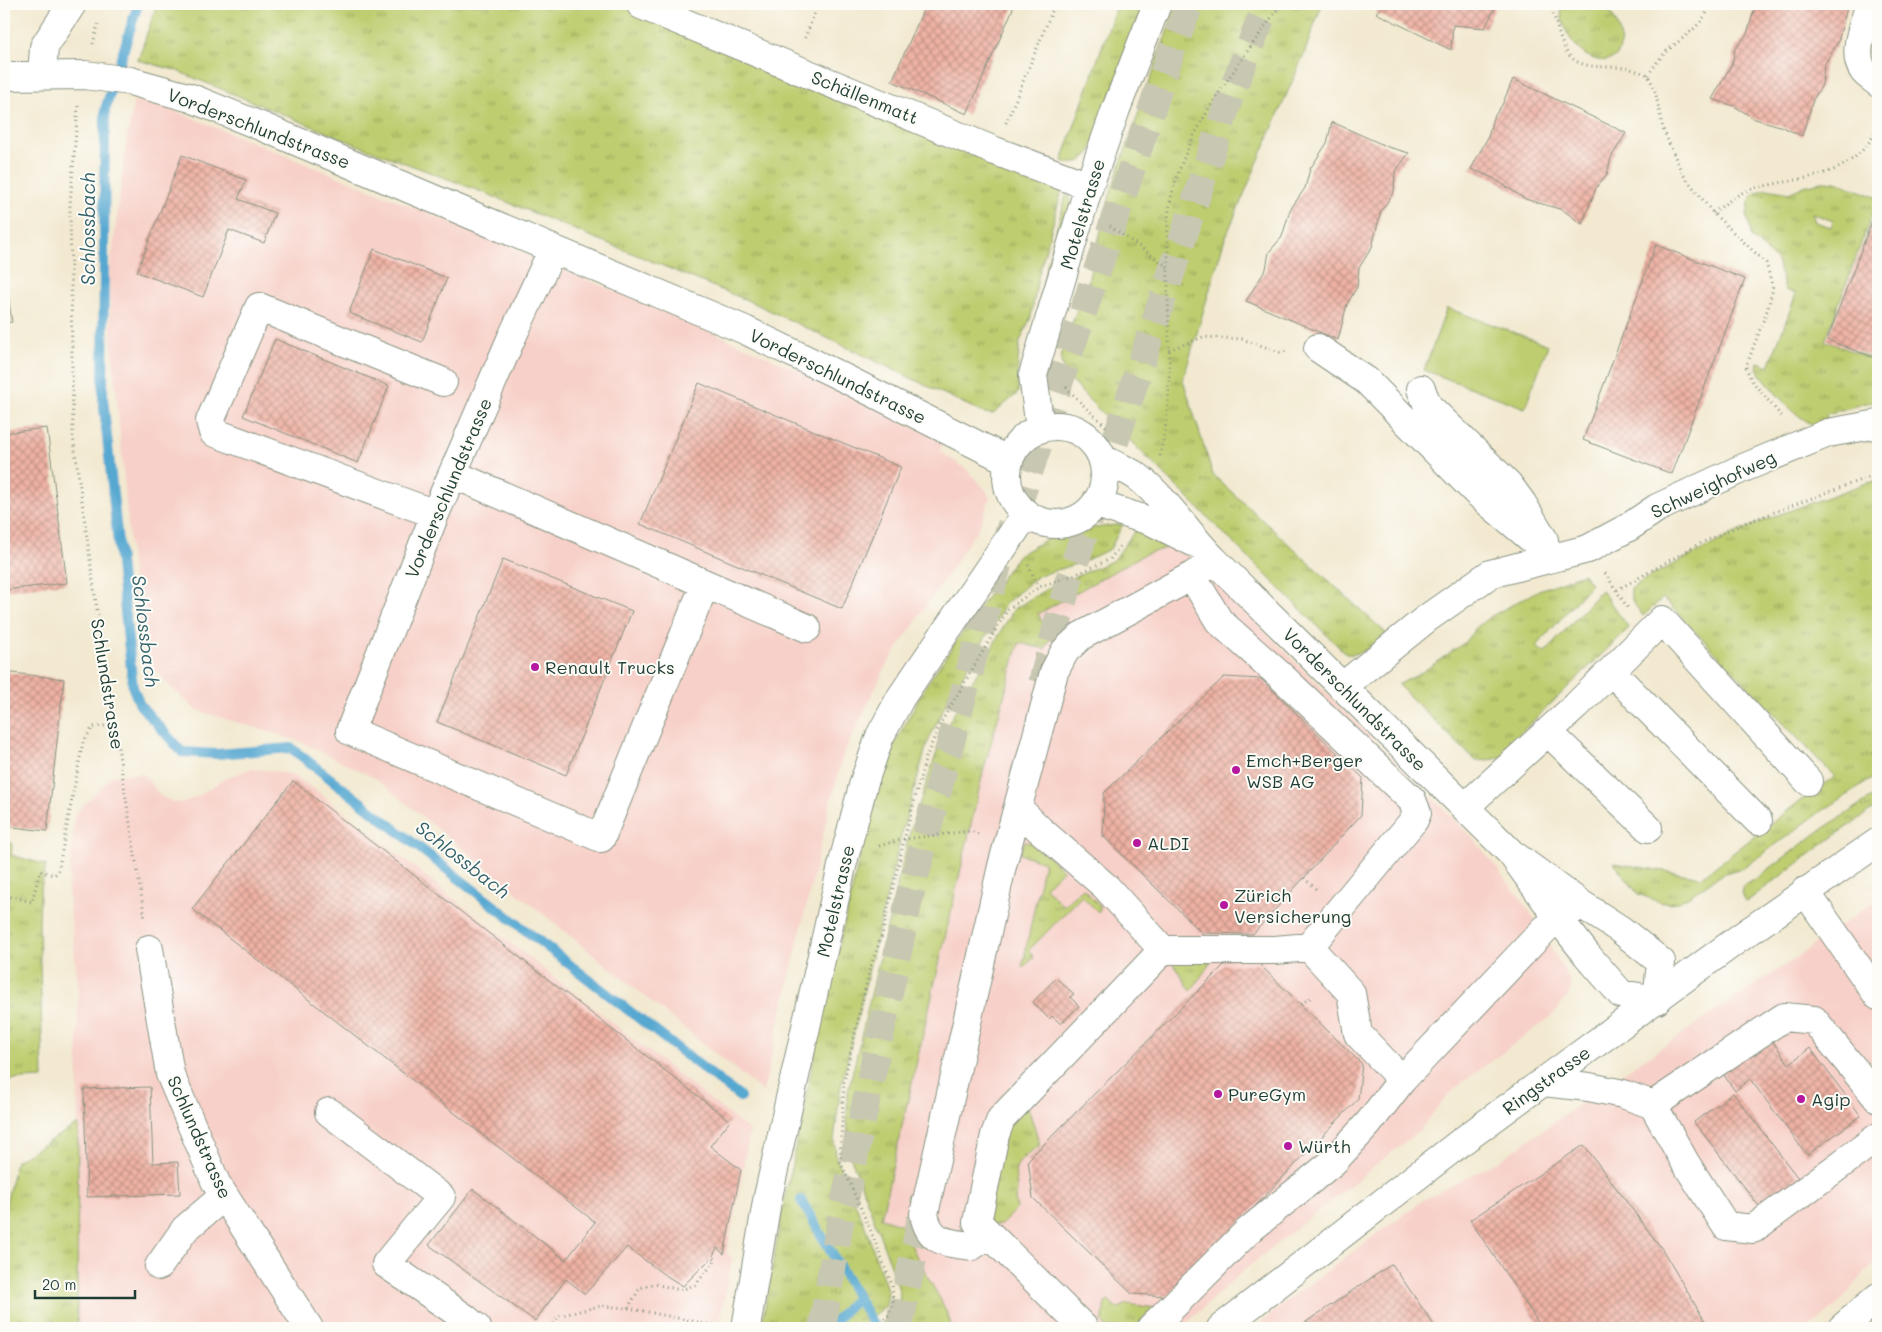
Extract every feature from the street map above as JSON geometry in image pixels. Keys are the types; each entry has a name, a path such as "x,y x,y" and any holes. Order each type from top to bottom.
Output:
{"street":[{"path":"42,76 44,47 72,4"},
{"name":"Motelstrasse","path":"1040,429 1033,375 1089,186 1116,109 1157,4"},
{"path":"1870,4 1860,38 1858,57 1863,70 1878,83"},
{"name":"Schällenmatt","path":"641,5 995,150 1089,186"},
{"name":"Vorderschlundstrasse","path":"4,76 91,76 130,81 191,98 745,330 1009,461"},
{"name":"Vorderschlundstrasse","path":"553,249 511,339 435,514 350,731 601,838 705,584"},
{"path":"435,514 213,432 210,421 259,306 443,382"},
{"path":"1318,348 1367,381 1476,492 1553,556"},
{"path":"1421,389 1428,406 1508,484 1522,503 1553,556"},
{"name":"Schweighofweg","path":"1342,686 1426,619 1490,574 1588,548 1630,527 1657,508 1741,469 1828,433 1878,424"},
{"path":"1055,426 1069,428 1084,434 1096,445 1103,459 1106,474 1104,490 1096,504 1082,518 1063,524 1043,523 1026,514 1013,499 1007,480 1009,461 1016,447 1026,436 1040,429 1055,426"},
{"name":"Vorderschlundstrasse","path":"1103,459 1137,476 1168,506 1207,553 1511,853 1581,904 1621,930 1660,962 1657,1000 1621,994 1558,919 1511,853"},
{"path":"453,474 807,628"},
{"name":"Vorderschlundstrasse","path":"1096,504 1153,522 1207,553"},
{"name":"Motelstrasse","path":"746,1328 766,1201 842,866 864,782 880,736 901,697 1026,514"},
{"path":"989,1234 972,1246 951,1244 934,1236 926,1226 924,1214 1002,866 1054,672 1065,650 1081,636 1192,576 1207,553"},
{"path":"1084,1328 977,1222 995,1135 1001,1119 1164,950 1275,950 1309,947 1417,814 1412,800 1219,620 1192,576"},
{"path":"1465,807 1548,732 1662,620 1808,781"},
{"path":"1611,671 1758,821"},
{"path":"1548,732 1648,828"},
{"path":"1018,808 1039,830 1106,887 1164,950"},
{"name":"Ringstrasse","path":"1221,1328 1422,1171 1805,891 1878,842"},
{"path":"1805,891 1878,996"},
{"path":"1151,1328 1248,1231 1333,1162 1368,1124 1402,1080 1545,929 1581,904"},
{"path":"1309,947 1351,993 1358,1034 1402,1080"},
{"name":"Schlundstrasse","path":"149,949 170,1074 216,1184 309,1328"},
{"path":"1653,1106 1784,1017 1814,1020 1878,1099"},
{"path":"1543,1082 1589,1087 1623,1094 1653,1106 1685,1162 1726,1226 1753,1230 1878,1137"},
{"path":"329,1112 442,1196 386,1264 477,1328"},
{"path":"159,1266 185,1229 224,1196"},
{"path":"1842,1328 1878,1297"}],"path":[{"path":"793,68 818,4"},
{"path":"995,150 1055,4"},
{"path":"1158,465 1167,408 1169,350 1168,220 1171,195 1182,164 1202,119 1281,4"},
{"path":"1551,4 1564,48 1572,59 1580,64 1625,68 1648,75 1655,90 1663,129 1682,173 1712,213 1766,263 1773,288 1768,308 1746,368 1751,380 1804,444"},
{"path":"1648,75 1667,51 1706,17 1712,4"},
{"name":"Schlundstrasse","path":"99,19 91,76 80,94 70,204 73,436 114,726 149,949"},
{"path":"1712,213 1747,190 1791,182 1843,167 1863,152 1878,127"},
{"path":"1105,222 1168,267"},
{"path":"1169,350 1203,337 1242,340 1280,352 1318,348"},
{"path":"1062,382 1111,432"},
{"path":"1617,590 1697,545 1746,523 1878,475"},
{"path":"872,1328 889,1315 893,1302 892,1285 840,1161 844,1081 870,968 882,935 904,839 925,760 940,724 1008,609 1039,587 1082,572 1110,559 1126,539"},
{"path":"1601,568 1646,636"},
{"path":"4,924 9,896 32,902 40,872 54,875 58,872 83,742 93,727 114,726"},
{"path":"904,839 970,831"},
{"path":"628,1308 640,1288 655,1284 680,1290 695,1285 716,1260 713,1256"},
{"path":"551,1328 559,1316 600,1306 628,1308 719,1328"}],"shaded area":[{"path":"134,100 165,107 438,217 691,323 818,379 945,441 939,451 966,469 985,489 990,498 980,525 886,666 843,755 763,1092 375,778 299,741 196,710 154,668 135,605 111,334 109,277 127,138"},
{"path":"1163,538 1193,560 1475,840 1527,907 1569,979 1571,988 1568,996 1552,1016 1460,1084 1443,1100 1421,1129 1244,1270 1181,1328 952,1328 948,1316 912,1249 906,1226 881,1218 932,986 983,772 1019,642 1051,637 1038,614 1143,555 1166,548"},
{"path":"250,769 290,774 317,791 750,1131 727,1253 732,1258 718,1328 77,1328 78,986 68,890 75,814 113,775 143,774 161,796 173,802 182,803 200,795 224,779"},
{"path":"1878,899 1878,1258 1838,1304 1818,1322 1808,1328 1255,1328 1289,1299 1423,1200 1499,1161 1616,1078 1784,966"}],"green space":[{"path":"157,4 634,4 1060,189 1061,194 1038,277 1031,317 1020,341 1018,393 993,414 984,413 756,304 485,193 360,146 175,70 138,60"},
{"path":"1117,4 1144,4 1090,153 1077,163 1062,161"},
{"path":"1177,4 1322,4 1304,54 1224,241 1183,380 1213,475 1387,634 1358,653 1346,654 1095,406 1065,375 1061,361 1063,346 1087,285 1111,191"},
{"path":"1561,4 1605,4 1619,30 1620,44 1616,57 1605,60 1594,59 1576,46 1564,26"},
{"path":"1825,181 1836,182 1878,198 1825,341 1878,361 1878,400 1826,414 1829,426 1820,427 1792,410 1774,392 1757,368 1758,362 1769,366 1796,294 1785,290 1777,261 1752,238 1747,216 1749,202 1754,194 1766,189 1789,193 1804,186","holes":["1812,213 1833,221 1831,227 1815,222"]},
{"path":"1066,196 1069,196 1072,216 1038,311 1046,267"},
{"path":"1447,308 1548,345 1525,408 1424,370"},
{"path":"1878,480 1878,775 1816,815 1745,867 1722,874 1678,902 1666,903 1665,901 1662,903 1638,894 1614,863 1702,877 1800,801 1835,777 1663,598 1643,616 1632,600 1631,589 1643,580 1731,535 1772,517"},
{"path":"1123,524 1110,549 1082,562 1038,576 1006,603 945,705 927,744 901,836 840,1091 834,1141 837,1161 865,1226 888,1293 886,1306 858,1328 761,1328 782,1213 819,1032 864,838 888,756 925,687 983,602 1019,555 1045,540 1088,529"},
{"path":"1137,528 1166,548 1143,555 1038,614 1051,637 1045,649 1019,643 983,772 881,1218 906,1226 915,1253 942,1302 952,1328 888,1328 897,1320 900,1294 848,1150 847,1096 909,835 944,731 1014,609 1045,590 1114,560"},
{"path":"1583,574 1591,584 1536,647 1545,653 1601,590 1629,628 1503,750 1507,754 1495,759 1476,761 1398,685 1424,671 1464,643 1476,628 1488,618 1539,590"},
{"path":"1878,794 1878,806 1746,902 1742,893 1744,885 1757,878 1822,829"},
{"path":"4,842 12,843 11,855 46,865 40,893 39,925 43,1078 4,1080"},
{"path":"1024,842 1035,843 1063,870 1045,887 1063,906 1083,888 1100,907 1099,913 1082,896 1029,950 1034,958 1022,968 1044,862 1020,854"},
{"path":"1170,958 1211,962 1191,991"},
{"path":"1027,1104 1040,1145 1023,1158 1016,1168 1017,1195 1015,1199 1017,1209 1001,1225 992,1225 987,1217 1007,1124"},
{"path":"78,1124 77,1328 4,1328 4,1213 16,1161"},
{"path":"1109,1301 1114,1307 1119,1308 1127,1304 1156,1308 1144,1320 1134,1326 1106,1328 1102,1321 1105,1303"}],"building":[{"path":"766,4 779,4 777,8"},
{"path":"926,4 1015,4 967,114 892,81"},
{"path":"1385,4 1497,4 1485,28 1453,25 1451,50 1376,13"},
{"path":"1756,4 1848,4 1838,42 1824,65 1822,85 1813,100 1802,136 1780,126 1755,119 1734,106 1712,99 1732,64 1735,49 1747,34"},
{"path":"1513,79 1626,133 1611,158 1607,174 1596,188 1582,224 1563,210 1525,199 1493,178 1471,169 1488,137 1493,118 1502,105"},
{"path":"1332,122 1388,147 1409,153 1395,172 1394,192 1381,211 1372,247 1359,268 1357,287 1347,304 1338,340 1246,301 1266,269 1269,252 1282,237 1290,210 1305,188 1310,169 1327,143"},
{"path":"182,155 246,180 238,199 275,213 264,243 229,230 203,297 137,272"},
{"path":"1878,205 1878,359 1827,340"},
{"path":"1656,245 1745,279 1672,474 1583,440"},
{"path":"374,249 447,278 422,342 349,313"},
{"path":"4,270 12,322 4,323"},
{"path":"275,339 389,386 358,463 243,416"},
{"path":"699,383 901,467 842,609 640,524"},
{"path":"47,428 67,583 4,590 4,433"},
{"name":"Renault Trucks","path":"503,559 632,611 566,775 437,722"},
{"path":"4,672 64,679 47,831 4,826"},
{"path":"1224,677 1261,679 1363,778 1361,815 1253,934 1202,933 1103,836 1104,793"},
{"path":"293,781 730,1121 710,1146 741,1170 724,1254 717,1248 713,1256 683,1286 627,1247 585,1294 566,1279 535,1321 429,1245 473,1189 566,1260 595,1222 192,909"},
{"path":"1259,964 1362,1064 1358,1099 1169,1296 1132,1294 1033,1198 1028,1160 1224,965"},
{"path":"1056,978 1074,994 1070,997 1079,1006 1061,1024 1052,1016 1049,1019 1033,1002"},
{"path":"1768,1035 1789,1064 1810,1048 1861,1116 1807,1155 1750,1079 1735,1091 1721,1071"},
{"path":"150,1087 153,1163 178,1162 180,1194 87,1197 84,1089"},
{"path":"1733,1093 1804,1186 1766,1215 1694,1122"},
{"path":"1584,1145 1662,1249 1709,1328 1542,1328 1470,1220"},
{"path":"1392,1264 1436,1328 1297,1328"}],"waterway":[{"name":"Schlossbach","path":"138,4 105,110 103,398 133,688 140,705 182,752 217,754 291,748 740,1097"},
{"path":"801,1200 875,1328"},
{"path":"828,1328 858,1297"}],"tunnel":[{"path":"822,1328 839,1228 910,895 999,561 1171,52 1190,4"},
{"path":"1042,683 1067,586 1231,93 1267,4"},
{"path":"899,1328 925,1197"}],"place":[{"name":"Renault Trucks","path":"535,667"},
{"name":"Emch+Berger WSB AG","path":"1236,770"},
{"name":"ALDI","path":"1137,843"},
{"name":"Zürich Versicherung","path":"1224,905"},
{"name":"PureGym","path":"1218,1094"},
{"name":"Agip","path":"1801,1099"},
{"name":"Würth","path":"1288,1146"}]}
